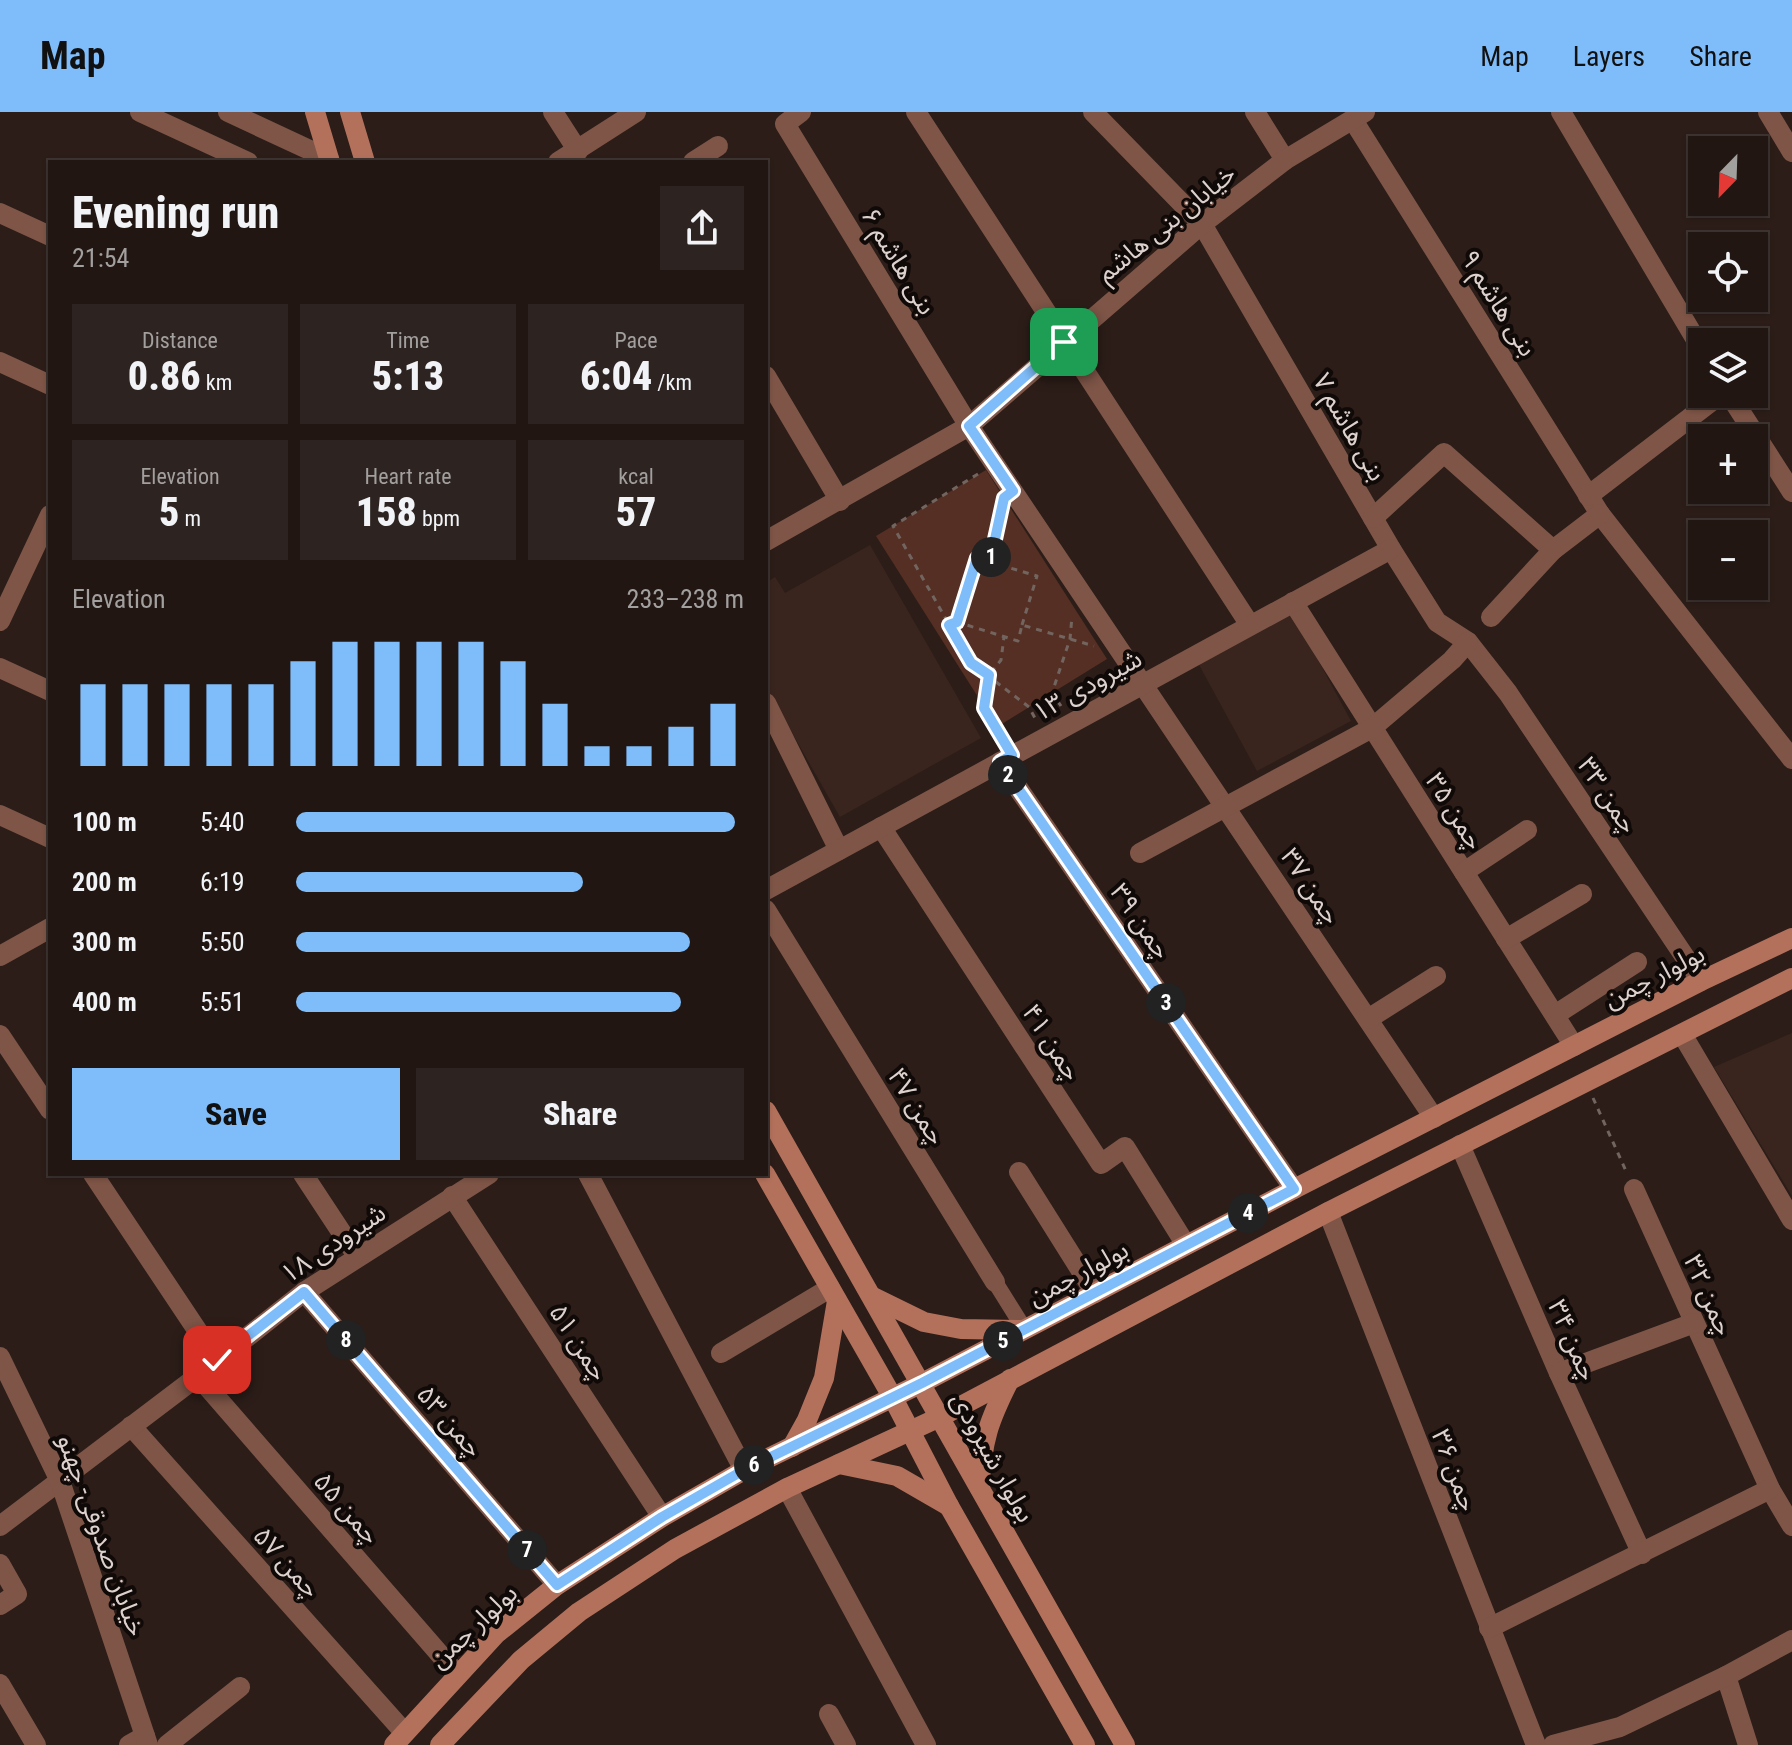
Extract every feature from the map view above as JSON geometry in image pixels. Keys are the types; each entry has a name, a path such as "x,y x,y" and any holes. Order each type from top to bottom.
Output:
{"main road":[{"path":"315,112 330,160"},
{"path":"350,112 364,160"},
{"name":"بولوار چمن","path":"399,1739 496,1634 557,1585 662,1517 744,1470 893,1398 1294,1189 1701,981 1792,938"},
{"path":"440,1745 521,1660 579,1612 675,1549 787,1488 911,1432 1328,1212 1792,978"},
{"name":"بولوار شیرودی","path":"768,1114 1125,1745"},
{"path":"766,1176 1085,1745"},
{"path":"792,1447 824,1378 834,1294"},
{"path":"873,1297 924,1322 961,1329 1025,1330"},
{"path":"980,1488 981,1452 991,1416 1010,1379"},
{"path":"839,1464 897,1476 949,1506"}],"street":[{"path":"140,112 218,156 238,160"},
{"path":"228,112 330,160"},
{"path":"553,112 578,151"},
{"path":"562,160 634,112"},
{"path":"916,112 1250,625"},
{"name":"بنی هاشم ۷","path":"1093,112 1202,224 1391,549 1437,622 1468,642"},
{"path":"1255,112 1285,160"},
{"path":"1561,112 1689,328"},
{"path":"1768,112 1792,152"},
{"name":"خیابان بنی هاشم","path":"768,538 840,501 969,426 1202,224 1285,160 1359,116"},
{"name":"بنی هاشم ۹","path":"1359,116 1600,514 1792,759"},
{"name":"بنی هاشم ۶","path":"793,118 969,426 1085,597"},
{"path":"696,160 718,146"},
{"path":"0,213 48,235"},
{"path":"0,362 48,384"},
{"path":"768,379 840,501"},
{"path":"1588,496 1703,408"},
{"path":"1738,408 1792,492"},
{"path":"1373,518 1444,453 1553,550"},
{"path":"1491,617 1553,550 1600,514"},
{"path":"0,621 48,525"},
{"name":"شیرودی ۱۳","path":"768,889 1391,549"},
{"name":"چمن ۳۷","path":"1085,597 1434,1118"},
{"name":"چمن ۳۵","path":"1293,602 1574,1046"},
{"path":"1140,853 1372,728 1452,660 1468,642"},
{"name":"چمن ۳۳","path":"1468,642 1508,693 1701,981"},
{"path":"0,668 48,690"},
{"path":"768,707 839,850"},
{"name":"چمن ۳۹","path":"1006,759 1294,1189"},
{"path":"0,815 48,837"},
{"name":"چمن ۴۱","path":"881,827 1101,1164 1125,1147 1186,1245"},
{"path":"1464,872 1527,830"},
{"path":"1506,939 1582,894"},
{"name":"چمن ۴۷","path":"768,913 1025,1330"},
{"path":"0,956 48,929"},
{"path":"1555,1015 1637,962"},
{"path":"1368,1019 1436,976"},
{"path":"1682,1034 1792,1220"},
{"path":"0,1035 48,1107"},
{"name":"چمن ۳۴","path":"1460,1145 1642,1554"},
{"path":"1019,1172 1095,1293"},
{"path":"94,1176 217,1360"},
{"path":"304,1176 357,1256"},
{"name":"شیرودی ۱۸","path":"0,1526 304,1292 486,1176"},
{"path":"589,1176 744,1470"},
{"name":"چمن ۳۲","path":"1634,1189 1770,1489 1792,1526"},
{"name":"چمن ۵۱","path":"452,1196 662,1517"},
{"name":"چمن ۳۶","path":"1328,1212 1536,1745"},
{"name":"چمن ۵۳","path":"304,1292 557,1585"},
{"path":"721,1353 834,1294"},
{"path":"1559,1373 1694,1323"},
{"name":"خیابان صدوقی- چهنو","path":"0,1357 60,1481 141,1742"},
{"name":"چمن ۵۵","path":"198,1376 457,1674"},
{"name":"چمن ۵۷","path":"131,1426 399,1739"},
{"path":"787,1488 926,1745"},
{"path":"1489,1628 1770,1489"},
{"path":"0,1564 17,1594 0,1605"},
{"path":"1553,1745 1623,1736 1792,1640"},
{"path":"1726,1676 1748,1745"},
{"path":"0,1684 36,1745"},
{"path":"167,1745 240,1687"},
{"path":"829,1714 846,1745"}],"path":[{"path":"986,470 893,526 971,663 1029,707 1045,737"},
{"path":"990,562 1004,498 1013,491"},
{"path":"949,625 957,622 1018,641 1037,576 977,558 957,622"},
{"path":"1072,723 1052,693 1070,639 1073,604 1085,597"},
{"path":"1022,625 1103,649 1115,641"},
{"path":"1004,637 1001,660 989,675 984,708 1006,759"},
{"path":"1585,1082 1634,1189"}],"shaded area":[{"path":"986,470 1107,659 997,727 876,536"},
{"path":"870,545 981,738 840,817 768,691 768,582 775,577 785,593"},
{"path":"1292,612 1351,721 1257,771 1198,663"},
{"path":"1792,1033 1792,1196 1714,1067"}],"route":[{"path":"217,1360 304,1292 557,1585 662,1517 744,1470 922,1383 1294,1189 1000,762 1012,755 984,708 989,675 971,663 949,625 957,622 977,558 990,562 1004,498 1013,491 969,426 1064,342"}]}
